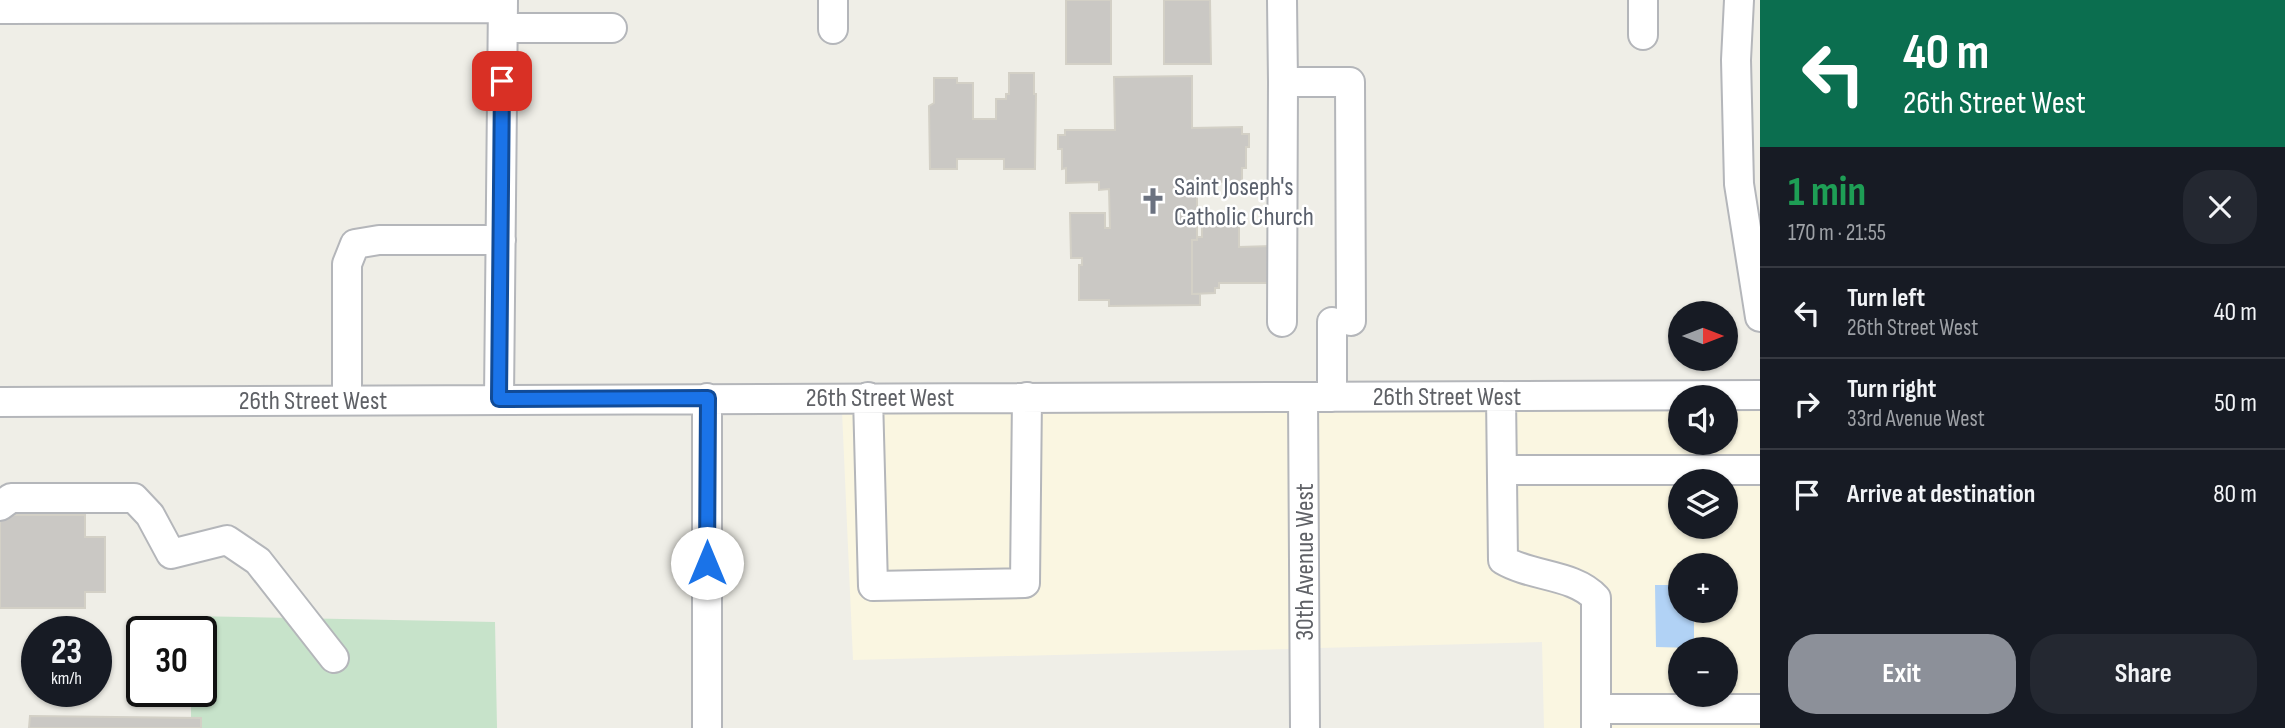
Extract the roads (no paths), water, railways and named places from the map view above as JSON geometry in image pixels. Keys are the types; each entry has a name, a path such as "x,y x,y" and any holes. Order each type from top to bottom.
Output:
{"street":[{"path":"833,0 833,29"},
{"path":"1282,0 1282,322"},
{"path":"1643,0 1643,34"},
{"path":"1739,0 1736,60 1749,149 1741,208 1760,317"},
{"path":"0,9 503,12 612,28"},
{"path":"499,399 503,12"},
{"path":"1283,82 1350,82 1342,322 1332,397"},
{"path":"347,400 347,264 355,244 379,240 501,240"},
{"name":"26th Street West","path":"0,402 1760,395"},
{"path":"1501,396 1503,560 1516,567 1586,588 1596,598 1596,719 1760,709"},
{"path":"868,397 873,586 1025,583 1027,397"},
{"name":"30th Avenue West","path":"1303,397 1305,728"},
{"path":"707,728 708,398"},
{"path":"1502,470 1760,470"},
{"path":"0,506 11,498 134,498 150,515 171,554 227,540 258,561 334,658"}],"water":[{"path":"1655,585 1668,585 1668,623 1694,623 1694,637 1668,637 1668,647 1656,647"}],"place":[{"name":"Saint Joseph's Catholic Church","path":"1153,201"}]}
